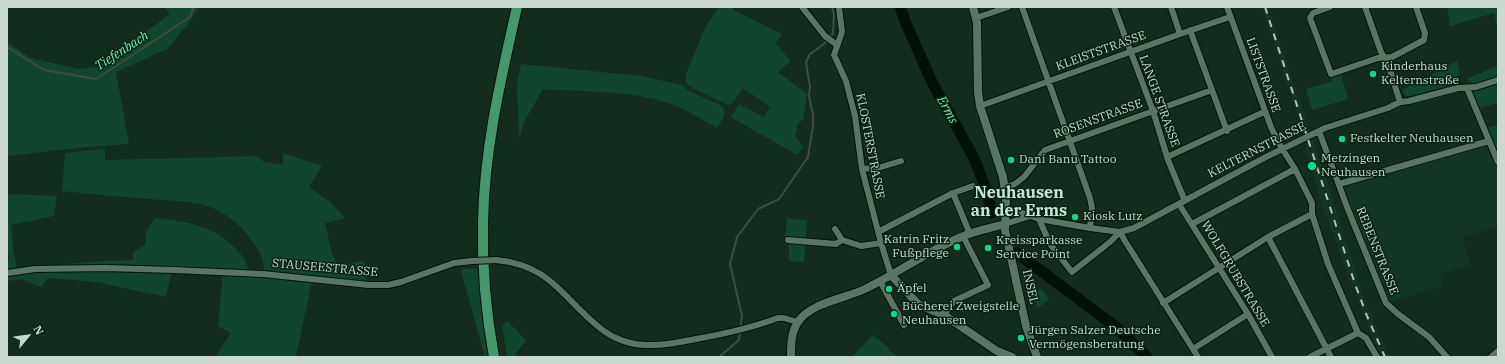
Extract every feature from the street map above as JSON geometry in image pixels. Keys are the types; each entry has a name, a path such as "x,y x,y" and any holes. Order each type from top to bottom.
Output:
{"main road":[{"path":"494,357 484,275 483,208 491,132 517,7"}],"street":[{"path":"802,7 824,36 835,44"},
{"name":"KLOSTERSTRASSE","path":"840,7 842,32 835,44 834,56 846,81 855,116 862,169 881,243 891,274"},
{"name":"INSEL","path":"973,7 976,18 978,92 980,106 997,156 1005,188 1005,224 1007,242 1034,356"},
{"path":"976,18 1008,7"},
{"path":"1022,7 1091,201 1092,208 1090,228"},
{"name":"LANGE STRASSE","path":"1114,7 1153,111 1182,203"},
{"path":"1171,7 1180,34"},
{"name":"LISTSTRASSE","path":"1227,7 1264,112 1278,142 1295,169 1312,203 1312,214 1328,264 1358,333 1366,338 1377,357"},
{"path":"1330,7 1313,13 1310,18 1330,74 1378,58 1392,57 1424,40 1425,33 1416,7"},
{"path":"1365,7 1381,52 1388,64 1400,102"},
{"name":"KLEISTSTRASSE","path":"980,106 1230,17"},
{"path":"1190,30 1227,130"},
{"name":"KELTERNSTRASSE","path":"1006,211 1020,212 1039,219 1120,232 1134,228 1282,148 1319,131 1388,108 1400,102 1458,88 1476,87 1498,80"},
{"path":"1467,88 1498,162"},
{"name":"ROSENSTRASSE","path":"1005,188 1015,184 1024,177 1045,150 1212,90"},
{"path":"1167,157 1264,112"},
{"name":"REBENSTRASSE","path":"1319,131 1386,303 1398,314 1429,336 1448,357"},
{"path":"1339,184 1489,141"},
{"path":"862,169 881,167 901,161"},
{"path":"1192,224 1295,169"},
{"path":"878,232 953,193 973,186"},
{"path":"944,315 954,301 988,285 966,235 953,193"},
{"name":"WOLFGRUBSTRASSE","path":"1182,203 1192,224 1248,314 1272,357"},
{"path":"1163,303 1268,237 1312,214"},
{"path":"791,357 791,338 797,322 806,314 824,304 863,290 933,251 966,235 1030,216"},
{"path":"1039,219 1050,244 1072,272 1110,242 1120,232 1198,357"},
{"path":"835,229 842,240 861,246 881,243"},
{"path":"1268,237 1331,357"},
{"path":"788,240 836,244 842,240"},
{"name":"STAUSEESTRASSE","path":"7,273 35,269 105,268 174,270 262,274 370,285 388,285 420,276 449,265 472,261 496,260 519,264 531,268 545,276 601,329 623,341 647,345 662,345 741,330 778,318 784,318 797,322"},
{"path":"891,274 918,304 944,315 996,354 1012,357"},
{"path":"880,281 904,325"},
{"path":"1193,349 1248,314"},
{"path":"1310,357 1358,333"},
{"path":"1491,357 1498,351"}],"shaded area":[{"path":"164,7 199,7 188,24 167,49 116,72 129,144 86,147 7,156 7,42 31,58 78,69 98,67 170,14"},
{"path":"719,7 734,7 733,10 782,34 775,43 790,62 778,72 807,94 803,120 798,123 795,136 803,147 797,155 731,117 739,104 764,117 770,107 743,88 733,103 728,105 691,87 686,83 686,74 706,26"},
{"path":"1262,7 1268,7 1331,192 1366,303 1389,357 1381,357 1374,342 1323,208 1305,147 1308,146"},
{"path":"1447,7 1498,7 1498,30 1494,13 1450,26"},
{"path":"1457,61 1460,73 1457,76 1459,83 1410,96 1406,96 1402,90"},
{"path":"521,64 641,76 682,85 687,90 722,106 724,109 724,115 717,128 680,107 658,100 609,92 543,89 524,122 519,140 517,82"},
{"path":"1498,66 1498,78 1476,84 1469,82 1468,78"},
{"path":"1341,75 1348,99 1312,110 1306,89 1331,82 1333,77"},
{"path":"1498,84 1498,103 1478,108 1472,95 1474,91"},
{"path":"1498,125 1498,154 1486,128"},
{"path":"1491,139 1498,154 1498,227 1462,237 1471,265 1440,274 1443,286 1392,302 1383,301 1338,190"},
{"path":"105,149 105,160 258,156 264,162 283,165 283,153 322,166 309,187 329,201 345,218 325,223 332,254 339,266 363,261 365,264 367,279 364,283 264,271 261,255 248,235 227,215 207,206 186,202 62,191 65,153"},
{"path":"7,194 57,196 54,216 11,225 17,269 7,271 7,261 9,260 7,245"},
{"path":"155,218 198,225 217,234 234,247 241,255 245,260 248,270 131,265 34,267 100,261 133,260 133,252 145,245 146,232"},
{"path":"787,218 807,221 804,262 789,261 789,242 797,239 785,238"},
{"path":"462,268 479,269 481,303 490,357 485,357 461,271"},
{"path":"35,272 170,272 171,274 166,297 96,282 48,278 41,287 22,279 7,281 7,277"},
{"path":"223,274 312,281 296,357 215,357 231,333 218,326"},
{"path":"1040,288 1049,299 1038,308 1031,293"},
{"path":"508,321 526,341 516,353 517,357 507,357 502,325"},
{"path":"873,335 889,348 889,350 898,357 852,357"}],"waterway":[{"name":"Tiefenbach","path":"7,47 44,70 96,79 190,17 193,7"},
{"path":"719,357 739,340 742,316 730,264 737,237 758,209 779,199 808,157 813,126 813,115 809,96 810,87 806,62 810,54 824,44 833,33 834,15 832,7"},
{"name":"Erms","path":"900,7 932,82 974,158 986,189 992,213"},
{"name":"Erms","path":"1017,253 1116,327 1147,357"}],"railway":[{"path":"1265,7 1355,284 1385,357"}],"place":[{"name":"Kinderhaus Kelternstraße","path":"1373,74"},
{"name":"Festkelter Neuhausen","path":"1342,139"},
{"name":"Dani Banu Tattoo","path":"1011,160"},
{"name":"Metzingen Neuhausen","path":"1312,166"},
{"name":"Kiosk Lutz","path":"1075,217"},
{"name":"Katrin Fritz Fußpflege","path":"957,247"},
{"name":"Kreissparkasse Service Point","path":"988,248"},
{"name":"Äpfel","path":"889,289"},
{"name":"Bücherei Zweigstelle Neuhausen","path":"894,314"},
{"name":"Jürgen Salzer Deutsche Vermögensberatung","path":"1021,338"}],"district":[{"name":"Neuhausen an der Erms","path":"1019,202"}]}
